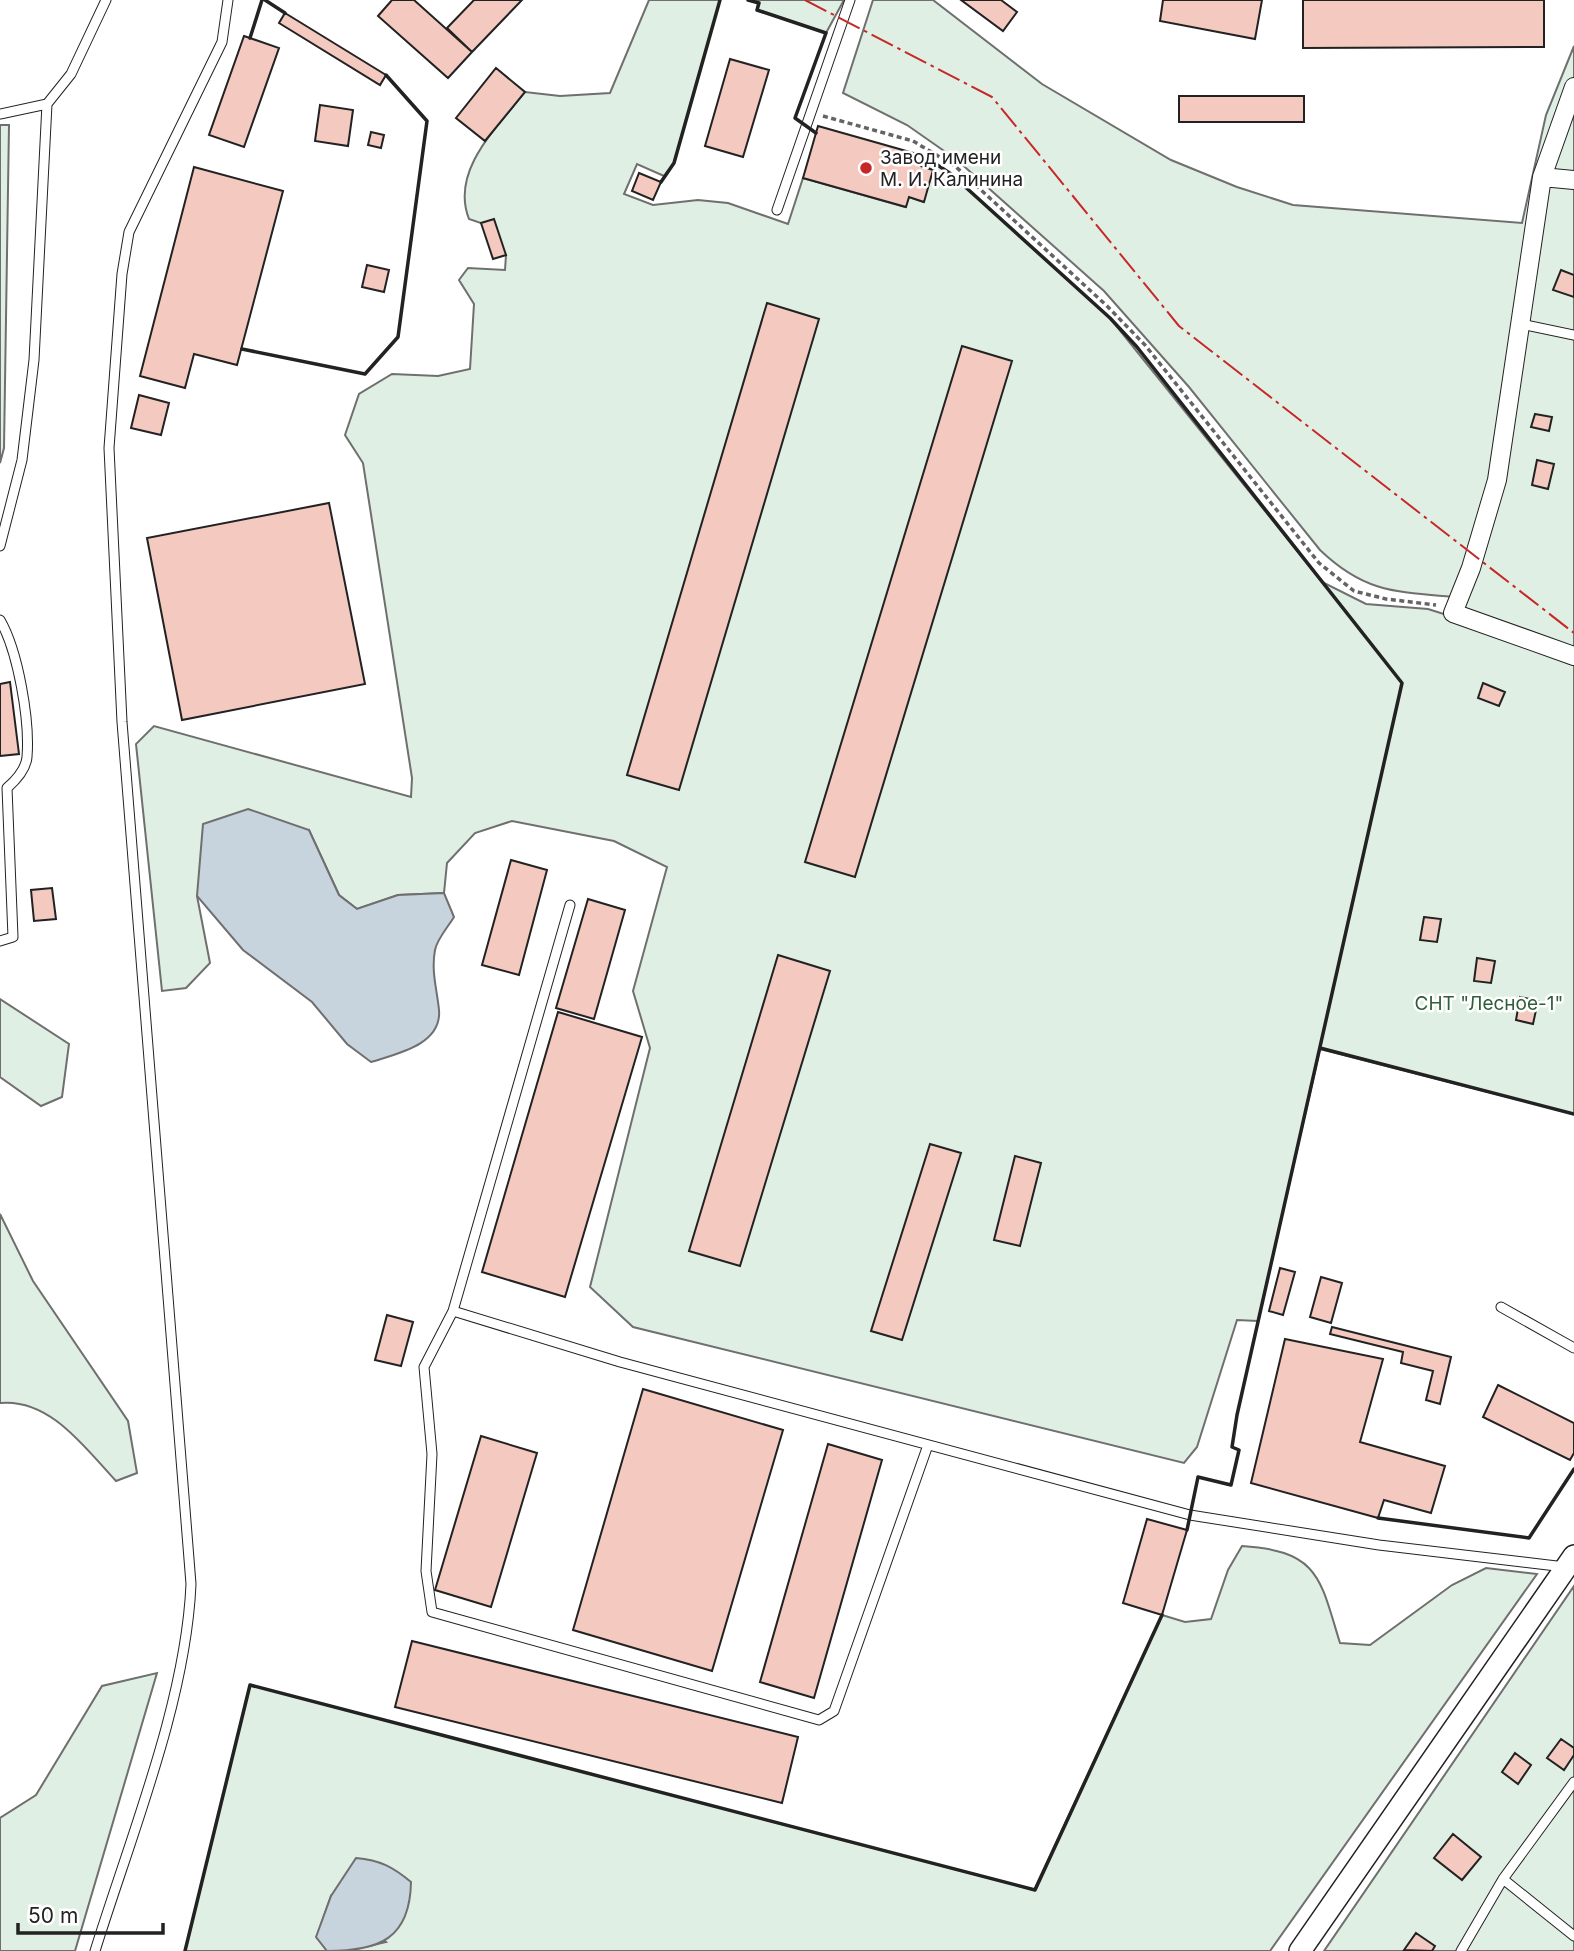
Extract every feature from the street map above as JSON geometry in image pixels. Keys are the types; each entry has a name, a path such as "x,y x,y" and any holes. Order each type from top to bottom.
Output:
{"street":[{"path":"1574,87 1542,177 1497,480 1475,558 1453,612 1574,656"},
{"path":"1542,177 1574,180"},
{"path":"1300,1951 1571,1561"}],"lane":[{"path":"0,546 22,460 34,360 47,104 71,74 106,0"},
{"path":"94,1951 159,1748 179,1674 189,1631 191,1584 122,722 110,435 122,274 129,232 222,41 228,0"},
{"path":"777,210 850,0"},
{"path":"0,114 47,104"},
{"path":"1521,324 1574,335"},
{"path":"0,620 8,635 21,681 27,759 16,780 7,788 13,937 0,941"},
{"path":"570,905 453,1311 425,1367 432,1454 426,1571 432,1612 819,1720 834,1711 928,1445"},
{"path":"1501,1307 1574,1348"},
{"path":"453,1311 620,1362 1190,1515 1379,1545 1571,1561"},
{"path":"1461,1951 1503,1879 1574,1782"},
{"path":"1503,1879 1574,1936"}],"path":[{"path":"812,111 835,121 913,141 955,166 1107,306 1145,345 1319,564 1354,591 1386,599 1430,603 1453,612"}],"green space":[{"name":"СНТ \"Лесное-1\"","path":"649,0 720,0 674,163 664,176 637,164 624,194 653,205 698,200 728,203 788,224 803,178 905,207 909,197 923,202 933,170 921,166 924,156 951,174 1110,318 1322,582 1366,604 1428,609 1447,615 1456,597 1382,588 1352,575 1336,564 1320,550 1189,387 1104,291 957,160 907,125 843,93 873,0 933,0 1042,84 1171,160 1237,187 1293,205 1522,223 1546,115 1574,46 1574,1114 1320,1049 1258,1321 1237,1320 1197,1447 1184,1463 633,1327 590,1287 650,1048 633,991 667,867 614,841 512,821 475,833 447,863 444,893 398,895 357,909 339,895 309,830 197,896 210,963 186,988 162,991 136,744 154,726 411,797 412,778 363,463 345,435 359,394 392,374 438,376 470,369 474,304 459,280 468,268 505,270 506,255 481,223 469,219 465,201 471,167 490,135 525,92 560,96 610,93"},
{"path":"748,0 844,0 826,33 757,10 758,3"},
{"path":"0,125 9,125 4,448 0,463"},
{"path":"0,999 69,1044 62,1097 41,1106 0,1077"},
{"path":"0,1214 33,1281 128,1421 137,1473 116,1481 79,1441 51,1417 35,1408 0,1403"},
{"path":"1242,1546 1287,1554 1313,1572 1321,1586 1340,1643 1370,1645 1452,1585 1486,1568 1537,1574 1270,1951 348,1951 386,1942 331,1896 317,1936 327,1951 185,1951 250,1685 1034,1890 1162,1615 1185,1622 1211,1619 1228,1570"},
{"path":"1574,1586 1574,1951 1324,1951"},
{"path":"157,1673 75,1951 0,1951 0,1818 36,1795 102,1686"}],"shaded area":[{"path":"248,809 309,830 339,895 357,909 398,895 444,893 454,917 440,937 435,950 438,1022 425,1040 404,1051 371,1062 347,1044 312,1002 243,950 197,896 203,824"},
{"path":"356,1858 386,1865 411,1882 405,1917 398,1929 376,1944 327,1951 316,1937 331,1896"}],"building":[{"path":"392,0 414,0 472,52 448,78 378,16"},
{"path":"474,0 522,0 472,52 447,28"},
{"path":"961,0 1001,0 1017,12 1003,31"},
{"path":"1163,0 1262,0 1255,39 1160,21"},
{"path":"1303,0 1544,0 1544,47 1303,48"},
{"path":"285,13 386,75 380,85 279,23"},
{"path":"244,36 279,48 244,147 209,135"},
{"path":"730,59 769,70 743,157 705,146"},
{"path":"496,68 525,92 485,141 456,118"},
{"path":"1179,96 1304,96 1304,122 1179,122"},
{"path":"320,105 353,110 348,146 315,141"},
{"name":"Завод имени М. И. Калинина","path":"818,126 924,156 921,166 933,170 924,202 909,197 906,207 803,178"},
{"path":"371,132 384,135 381,148 368,145"},
{"path":"194,167 283,191 237,365 194,354 185,388 140,376"},
{"path":"639,173 661,182 653,200 632,191"},
{"path":"494,219 506,255 493,259 481,223"},
{"path":"367,265 389,270 384,292 362,287"},
{"path":"1561,270 1574,275 1574,297 1553,290"},
{"path":"767,303 819,319 679,790 627,775"},
{"path":"962,346 1012,361 855,877 805,862"},
{"path":"139,395 169,403 161,435 131,428"},
{"path":"1535,414 1552,417 1549,431 1531,427"},
{"path":"1537,460 1554,464 1548,489 1532,485"},
{"path":"329,503 365,684 182,720 147,538"},
{"path":"10,682 19,754 0,756 0,684"},
{"path":"1483,683 1505,692 1499,706 1478,698"},
{"path":"511,860 547,870 519,975 482,965"},
{"path":"52,888 56,919 34,921 31,890"},
{"path":"588,899 625,910 594,1019 556,1008"},
{"path":"1424,917 1441,919 1437,942 1420,940"},
{"path":"778,955 830,971 740,1266 689,1251"},
{"path":"1477,958 1495,961 1491,983 1474,981"},
{"path":"1520,997 1538,1001 1533,1024 1516,1020"},
{"path":"558,1012 642,1037 565,1297 482,1272"},
{"path":"930,1144 961,1153 902,1340 871,1331"},
{"path":"1015,1156 1041,1163 1020,1246 994,1240"},
{"path":"1280,1268 1295,1272 1283,1315 1269,1311"},
{"path":"1321,1277 1342,1283 1331,1323 1310,1317"},
{"path":"387,1315 413,1322 401,1366 375,1360"},
{"path":"1332,1327 1451,1357 1440,1404 1426,1400 1433,1371 1401,1363 1403,1352 1330,1334"},
{"path":"1285,1339 1383,1359 1360,1442 1445,1466 1431,1513 1384,1500 1378,1518 1251,1483"},
{"path":"1498,1385 1574,1423 1574,1453 1570,1460 1483,1417"},
{"path":"643,1389 783,1430 712,1671 573,1630"},
{"path":"481,1436 537,1453 491,1607 435,1590"},
{"path":"828,1444 882,1460 814,1698 760,1682"},
{"path":"1147,1519 1187,1530 1162,1615 1123,1603"},
{"path":"412,1641 798,1737 782,1803 395,1707"},
{"path":"1561,1739 1574,1748 1574,1755 1564,1770 1547,1758"},
{"path":"1515,1753 1531,1765 1518,1784 1502,1772"},
{"path":"1453,1834 1481,1857 1462,1880 1434,1858"},
{"path":"1416,1933 1435,1946 1432,1951 1404,1950"}],"wall":[{"path":"250,38 262,0"},
{"path":"265,0 285,13"},
{"path":"661,182 674,163 720,0"},
{"path":"748,0 759,3 757,10 826,33 795,118 816,133"},
{"path":"242,349 365,374 398,337 427,121 386,75"},
{"path":"924,156 951,174 1110,318 1137,347 1402,683 1237,1415 1232,1447 1239,1450 1231,1485 1198,1477 1187,1530"},
{"path":"1320,1048 1574,1114"},
{"path":"1378,1518 1529,1538 1574,1469"},
{"path":"185,1951 250,1685 1035,1890 1162,1615"}],"power":[{"path":"805,0 992,97 1179,326 1574,633"}],"place":[{"name":"Завод имени М. И. Калинина","path":"866,168"}]}
